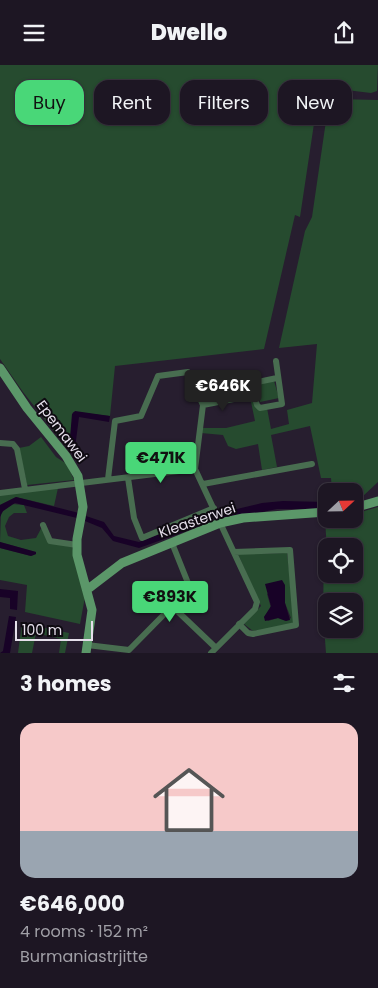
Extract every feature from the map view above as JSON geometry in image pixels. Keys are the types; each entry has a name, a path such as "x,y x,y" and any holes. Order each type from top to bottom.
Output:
{"street":[{"path":"276,361 282,404 260,408 256,405 253,383 277,378"},
{"name":"Epemawei","path":"0,368 27,408 66,456 80,482 82,514 77,555 88,589 92,610 87,649"},
{"path":"108,479 114,422 141,415 158,375 188,372 203,405 195,469 257,602 255,609 213,651 172,606"},
{"path":"203,405 254,395"},
{"path":"0,443 13,444 18,449 25,489"},
{"path":"203,484 312,463"},
{"path":"0,493 195,469"},
{"path":"128,478 134,518 142,537 214,508"},
{"path":"363,506 378,501"},
{"name":"Kleasterwei","path":"88,589 122,563 220,523 243,518 318,513"},
{"path":"43,525 50,541 77,545"},
{"path":"87,649 130,652 190,588 172,543"},
{"path":"234,552 290,550 300,626 253,634 248,633 239,624"},
{"name":"Epemawei","path":"80,653 86,608 90,604"}],"green space":[{"path":"0,65 378,65 377,91 371,93 352,91 352,80 278,80 278,125 314,125 300,217 295,215 264,349 115,366 110,416 73,412 69,450 23,392 0,359"},
{"path":"352,99 378,100 378,482 363,496 363,483 331,483 331,478 321,478 310,426 271,435 277,467 262,470 258,444 236,449 228,446 223,435 201,433 202,428 226,428 255,421 250,397 254,398 257,408 267,408 271,429 289,424 287,410 312,403 317,344 279,348 305,231 312,217 325,125 352,125"},
{"path":"274,381 279,398 260,402 258,384"},
{"path":"41,437 56,457 67,464 74,480 27,485 19,448 29,446"},
{"path":"58,488 54,506 16,497 0,505 0,495"},
{"path":"12,504 24,505 27,513 14,513 9,517 5,526 8,536 21,540 36,538 43,525 52,543 72,547 85,597 80,624 25,612 27,585 0,580 0,548 31,556 36,554 36,552 0,542 1,513"},
{"path":"378,507 378,653 326,653 325,638 363,638 363,593 323,593 324,583 363,583 363,538 326,538 326,528 363,528 363,511"},
{"path":"287,553 295,620 292,626 253,631 244,624 261,606 238,554","holes":["285,585 285,603 291,618 286,621 278,618 268,621 264,617 271,608 267,594"]},
{"path":"22,623 69,633 65,653 59,653 61,639 36,633 32,653 18,653"}],"shaded area":[{"path":"75,411 110,416 109,422 79,417 74,456 69,450 72,414"},
{"path":"16,497 79,513 77,518 15,503 3,511 0,517 0,505"},
{"path":"283,501 318,502 318,509 277,509 224,520 220,513 262,503"},
{"path":"210,515 212,522 139,548 113,541 102,528 85,521 86,516 104,522 114,536 139,542"},
{"path":"0,542 36,552 36,554 31,556 0,548"},
{"path":"282,580 285,585 285,603 290,620 286,621 278,618 265,621 264,617 271,606 265,584"},
{"path":"0,589 18,591 17,610 10,609 10,598 0,597"},
{"path":"9,616 16,617 10,653 0,653 3,651"}]}
